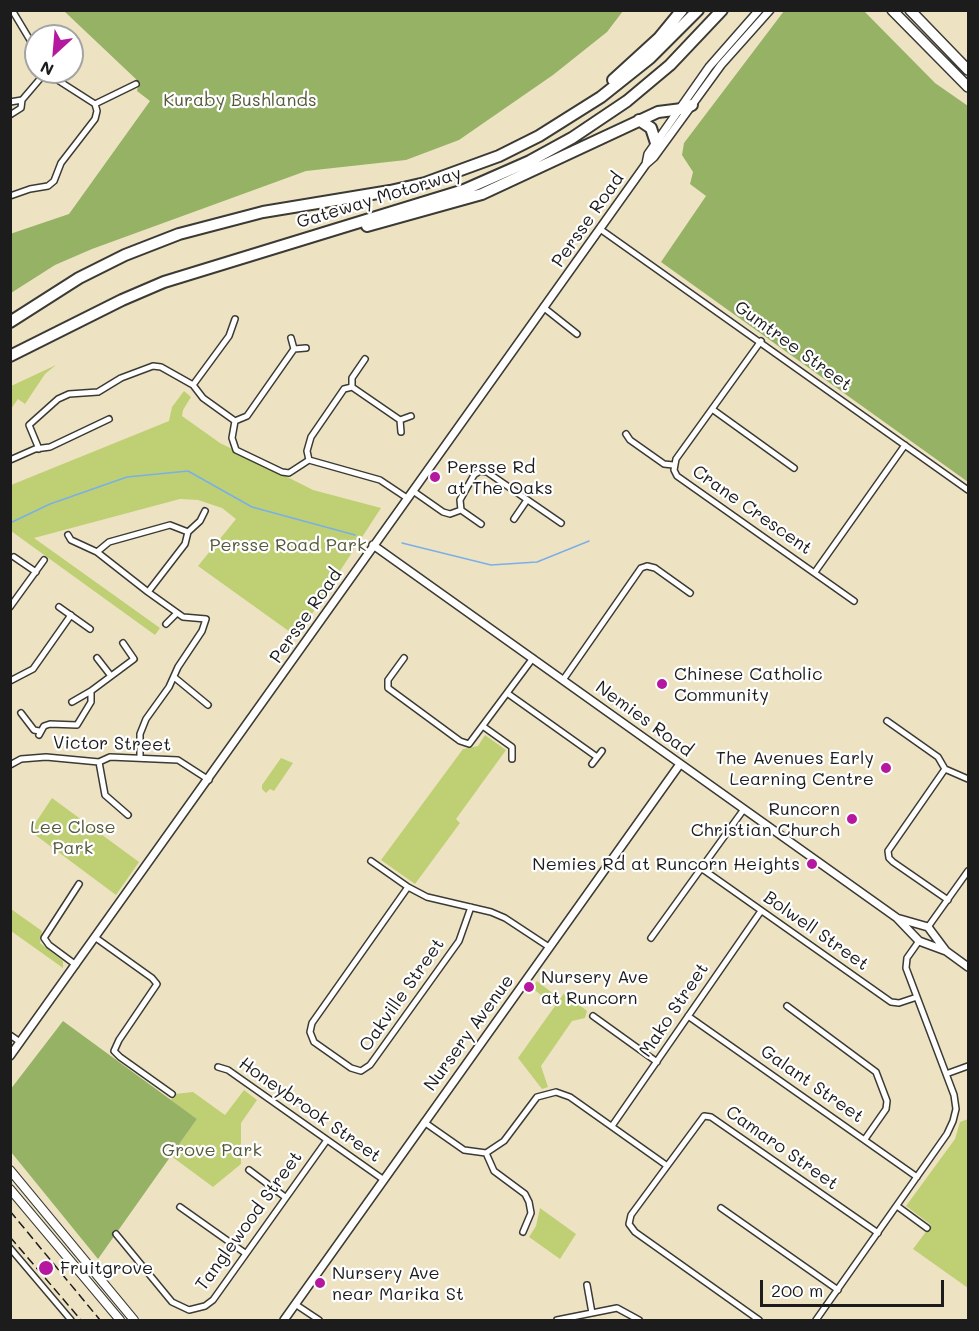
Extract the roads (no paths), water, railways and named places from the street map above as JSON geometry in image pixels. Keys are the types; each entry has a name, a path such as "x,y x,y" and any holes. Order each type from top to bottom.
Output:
{"highway":[{"path":"586,108 592,97 639,57 682,10"},
{"name":"Gateway Motorway","path":"10,322 79,278 161,241 240,217 368,196 425,183 499,156 586,108 650,58 698,10"},
{"name":"Gateway Motorway","path":"10,356 122,300 164,282 464,190 509,171 556,147 609,114 655,78 722,10"},
{"path":"291,243 312,241 482,194 639,120 664,110 678,110 692,105"},
{"path":"639,120 651,128 656,142"}],"main road":[{"path":"892,10 969,87"},
{"path":"910,10 969,70"},
{"path":"10,1170 134,1320"},
{"path":"10,1189 120,1320"}],"street":[{"path":"12,10 24,30"},
{"name":"Persse Road","path":"10,1056 209,780 373,545 646,164 656,142 713,61 759,10"},
{"name":"Persse Road","path":"646,164 654,158 721,65 770,10"},
{"path":"10,115 21,108 22,100 35,84"},
{"path":"65,84 95,104"},
{"path":"95,104 136,84"},
{"path":"10,102 22,100"},
{"path":"10,196 48,186 54,181 61,163 95,118 95,104"},
{"name":"Gumtree Street","path":"600,229 761,340 969,490"},
{"path":"543,307 577,334"},
{"path":"194,385 229,336 235,319"},
{"path":"291,338 294,349"},
{"name":"Crane Crescent","path":"761,340 673,465 677,476 815,572 854,602"},
{"path":"294,349 306,348"},
{"path":"235,421 247,416 294,349"},
{"path":"352,387 352,378 365,359"},
{"path":"39,448 29,429 30,421 63,396 98,392 121,378 153,366 161,367 194,385 203,398 235,421"},
{"path":"309,460 307,451 311,437 345,389 352,387"},
{"path":"352,387 400,420"},
{"path":"712,409 794,468"},
{"path":"400,420 411,416"},
{"path":"10,460 39,448 50,447 109,419"},
{"path":"400,420 400,432"},
{"path":"235,421 231,438 236,450 282,472 289,473 309,460 380,480 407,498"},
{"path":"626,434 630,440 664,464 673,465"},
{"path":"815,572 905,445"},
{"path":"481,524 461,510 460,500 474,476 480,471 488,472 561,523"},
{"path":"413,491 443,512 450,514 461,510"},
{"path":"514,519 527,500"},
{"path":"148,592 185,544 189,532 200,521 205,511"},
{"path":"97,552 109,542 170,525 189,532"},
{"path":"68,535 71,540 97,552 176,614 189,619 206,620 202,631 146,719 140,734 140,758"},
{"name":"Nemies Road","path":"373,545 897,918 920,940 946,951 969,967"},
{"path":"14,557 36,572"},
{"path":"11,606 44,560"},
{"path":"563,680 641,568 646,566 655,568 690,593"},
{"path":"59,607 90,629"},
{"path":"166,624 176,614"},
{"path":"10,681 33,669 71,615"},
{"path":"72,702 134,659 123,643"},
{"path":"404,657 387,684 392,692 460,741 472,742 532,658"},
{"path":"97,658 111,676"},
{"path":"174,677 208,705"},
{"path":"21,713 39,733 50,724 77,725 91,702 90,691"},
{"path":"507,693 597,757"},
{"path":"888,721 938,757 945,769 969,779"},
{"path":"484,727 512,747 512,759"},
{"path":"592,765 602,751"},
{"path":"10,755 13,763"},
{"name":"Victor Street","path":"13,763 46,757 99,762 110,757 178,760 209,780"},
{"path":"99,762 105,795 128,815"},
{"name":"Nursery Avenue","path":"284,1320 680,764"},
{"path":"945,769 888,851 889,858 893,862 948,900"},
{"path":"651,938 744,809"},
{"path":"371,861 408,887 427,897 505,918 549,947"},
{"name":"Bolwell Street","path":"701,868 891,1002 899,1003 917,997"},
{"path":"816,1320 917,1177 953,1121 956,1109 954,1095 906,968 907,957 920,940 930,939 928,929 969,871"},
{"path":"76,965 48,945 44,938 79,884"},
{"name":"Oakville Street","path":"408,887 312,1023 310,1032 314,1042 351,1068 360,1071 370,1065 459,941 471,907"},
{"name":"Mako Street","path":"612,1126 761,911"},
{"name":"Nemies Road","path":"897,918 928,929 946,951"},
{"path":"920,940 917,929 928,929"},
{"path":"96,938 157,984 114,1050 120,1057 171,1094"},
{"path":"787,1006 876,1072 887,1101 886,1109 865,1139"},
{"path":"593,1016 657,1062"},
{"name":"Galant Street","path":"688,1016 917,1177"},
{"path":"10,1035 20,1042"},
{"path":"946,1074 969,1066"},
{"name":"Honeybrook Street","path":"218,1067 228,1070 384,1180"},
{"path":"424,1122 464,1150 486,1153 504,1141 528,1105 537,1097 556,1092 570,1097 666,1166"},
{"name":"Camaro Street","path":"759,1320 635,1232 629,1224 631,1215 704,1116 711,1117 878,1233"},
{"name":"Tanglewood Street","path":"116,1234 172,1302 189,1310 205,1306 213,1300 327,1140"},
{"path":"486,1153 494,1171 525,1194 530,1202 531,1214 523,1232"},
{"path":"249,1170 285,1197"},
{"path":"530,1202 538,1199"},
{"path":"897,1206 927,1228"},
{"path":"180,1207 245,1253"},
{"path":"722,1208 838,1290"},
{"path":"10,1248 71,1320"},
{"path":"587,1285 592,1313"},
{"path":"295,1304 319,1320"},
{"path":"557,1320 617,1308 639,1320"}],"waterway":[{"path":"10,523 50,504 127,477 188,471 252,507 355,535"},
{"path":"402,543 491,565 537,562 589,541"}],"railway":[{"path":"10,1211 100,1320"},
{"path":"10,1237 81,1320"}],"place":[{"name":"Persse Rd at The Oaks","path":"435,477"},
{"name":"Chinese Catholic Community","path":"662,684"},
{"name":"The Avenues Early Learning Centre","path":"886,768"},
{"name":"Runcorn Christian Church","path":"852,819"},
{"name":"Nemies Rd at Runcorn Heights","path":"812,864"},
{"name":"Nursery Ave at Runcorn","path":"529,987"},
{"name":"Fruitgrove","path":"46,1268"},
{"name":"Nursery Ave near Marika St","path":"320,1283"}],"park label":[{"name":"Kuraby Bushlands","path":"240,100"},
{"name":"Persse Road Park","path":"288,545"},
{"name":"Lee Close Park","path":"73,837"},
{"name":"Grove Park","path":"212,1150"}]}
